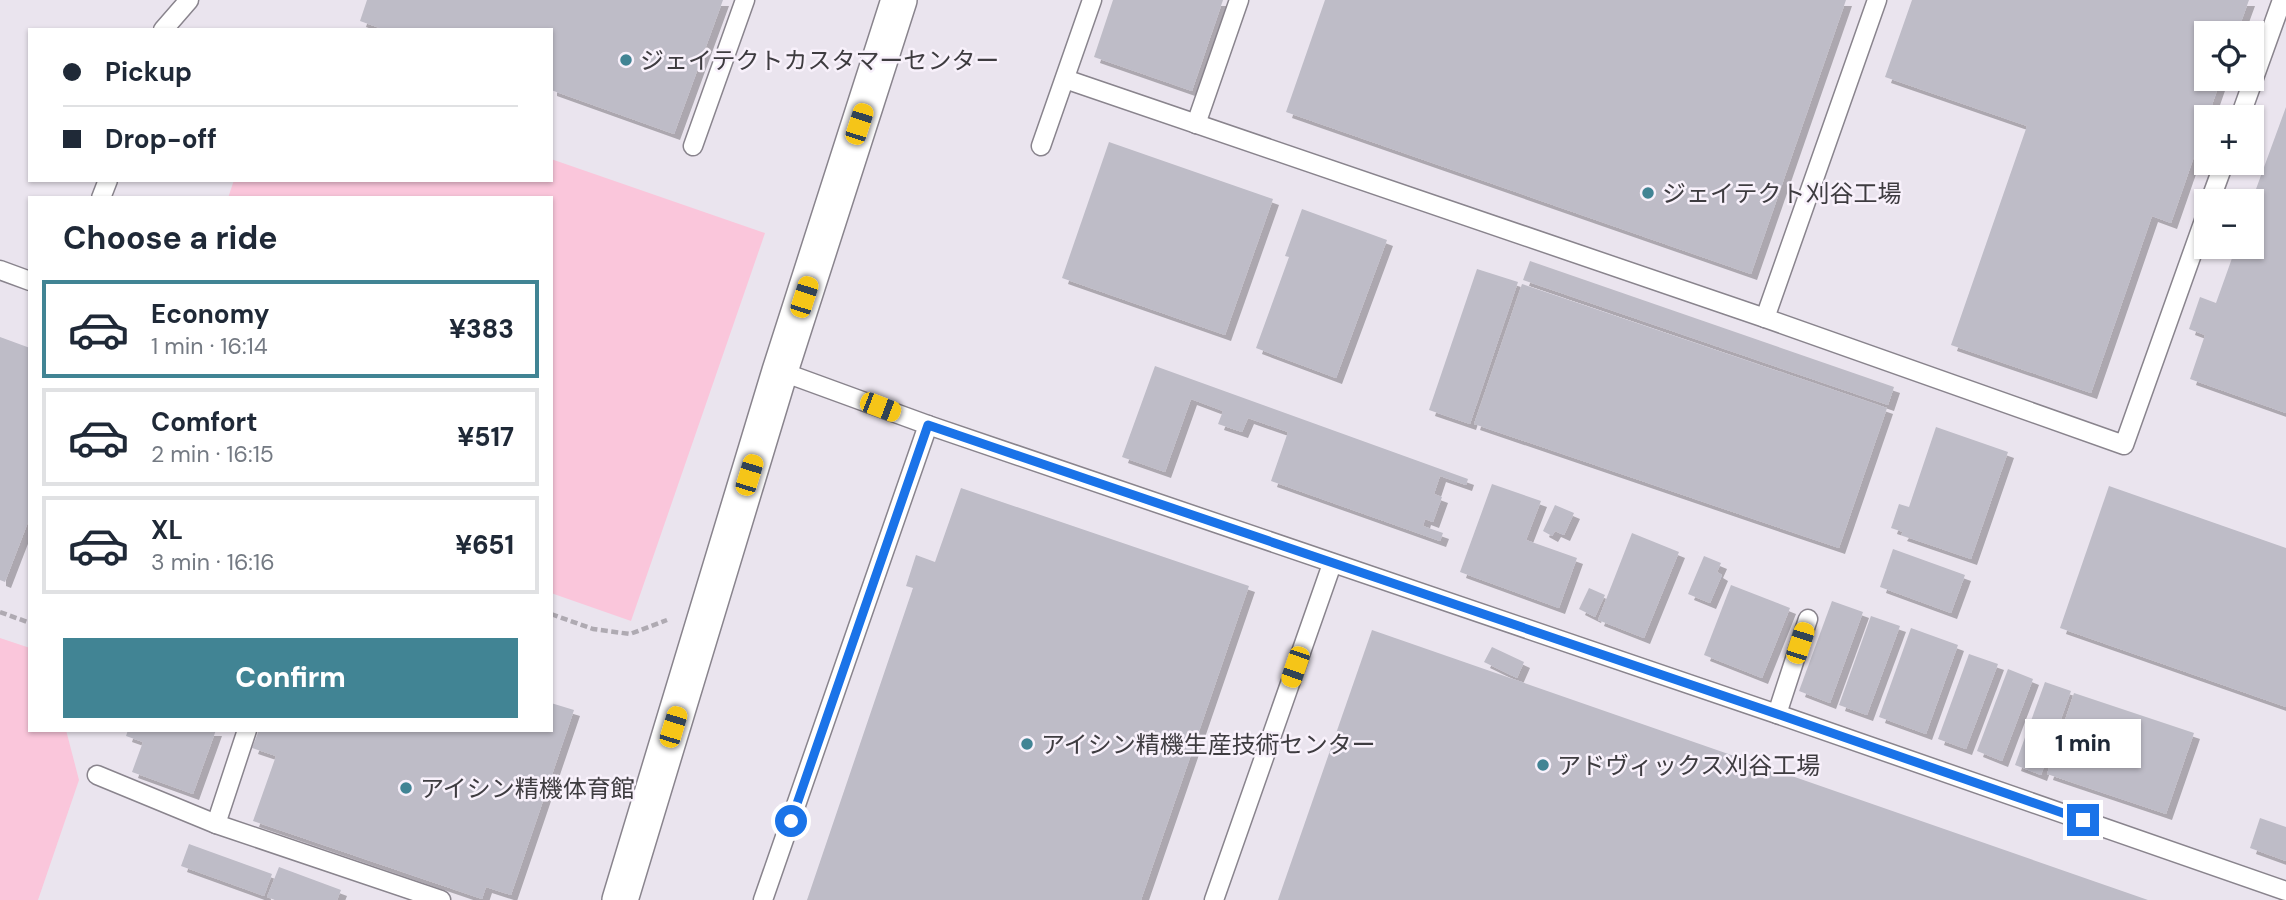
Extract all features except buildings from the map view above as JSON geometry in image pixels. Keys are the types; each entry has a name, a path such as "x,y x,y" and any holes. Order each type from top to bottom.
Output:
{"street":[{"path":"620,900 780,371 899,0"}],"lane":[{"path":"165,28 189,0"},
{"path":"693,146 745,0"},
{"path":"1041,146 1092,0"},
{"path":"1196,124 1239,0"},
{"path":"1765,318 1877,0"},
{"path":"2244,105 2282,0"},
{"path":"1065,79 1765,318 2124,445 2194,248"},
{"path":"0,270 28,280"},
{"path":"780,371 928,425 1777,714 2286,891"},
{"path":"763,900 928,425"},
{"path":"1214,900 1332,564"},
{"path":"1777,714 1808,619"},
{"path":"216,824 246,732"},
{"path":"97,775 216,824 441,900"}],"path":[{"path":"553,615 593,629 629,634 710,604"},
{"path":"0,612 28,621"}],"shaded area":[{"path":"553,160 765,233 631,621 553,594 553,196 229,196 233,182 553,182"},
{"path":"0,638 28,647 28,732 67,732 79,780 38,900 0,900"}],"place":[{"name":"ジェイテクトカスタマーセンター","path":"626,60"},
{"name":"ジェイテクト刈谷工場","path":"1648,193"},
{"name":"アイシン精機生産技術センター","path":"1027,744"},
{"name":"アドヴィックス刈谷工場","path":"1543,765"},
{"name":"アイシン精機体育館","path":"406,788"}],"route":[{"path":"791,821 928,425 2083,820"}]}
